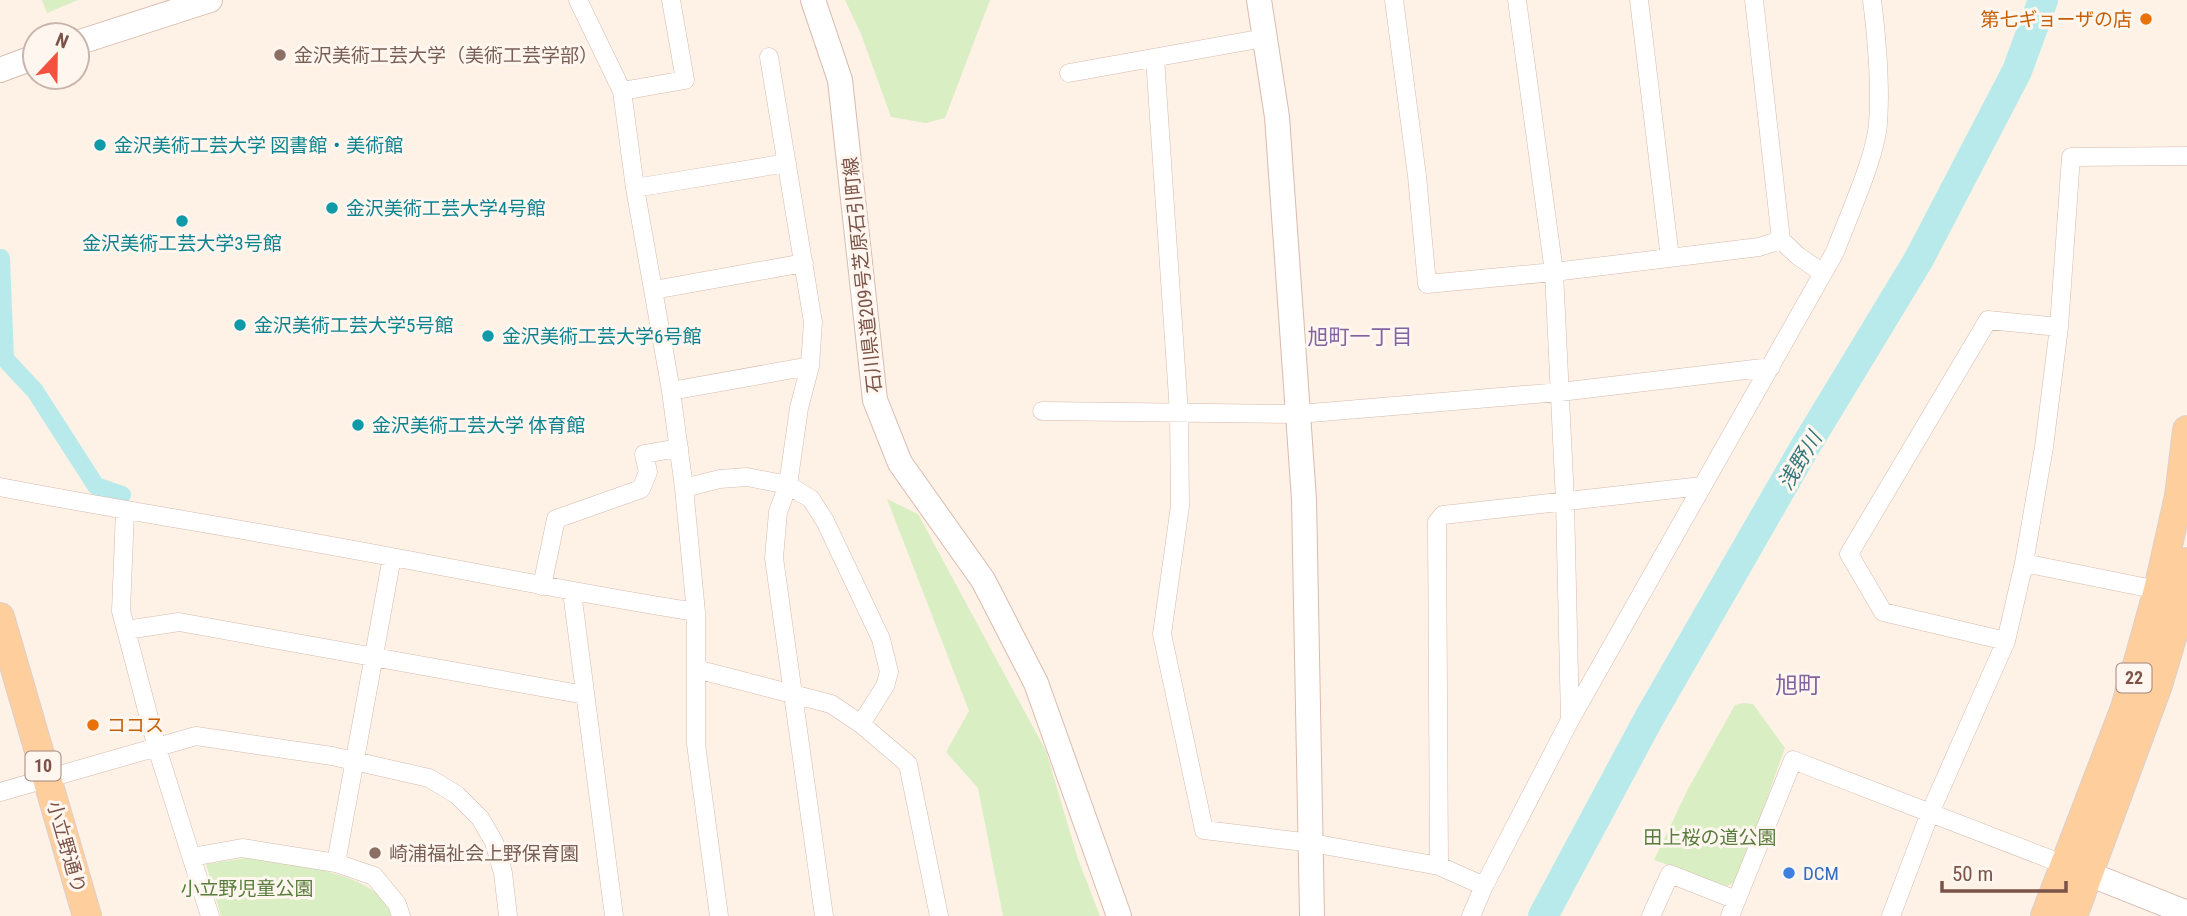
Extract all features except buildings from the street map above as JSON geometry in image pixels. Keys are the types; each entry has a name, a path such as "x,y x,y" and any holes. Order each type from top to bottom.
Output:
{"main road":[{"path":"91,38 210,0"},
{"name":"石川県道209号芝原石引町線","path":"813,0 840,80 875,400 900,463 983,580 1036,683 1119,916"},
{"path":"1259,0 1277,117 1304,499 1312,916"},
{"path":"0,70 21,62"},
{"name":"22","path":"2073,916 2077,870 2158,590 2179,496 2187,430"},
{"name":"22","path":"2045,916 2077,870 2158,685 2182,622 2187,562"},
{"name":"小立野通り","path":"0,617 87,916"},
{"path":"2077,870 2187,913"}],"street":[{"path":"578,0 622,91 635,188 680,448 696,612 696,744 719,916"},
{"path":"622,91 685,80 671,0"},
{"path":"1395,0 1417,176 1427,284 1554,272 1759,247 1781,240"},
{"path":"1517,0 1554,272 1565,501 1570,720"},
{"path":"1639,0 1670,258"},
{"path":"1754,0 1781,240 1823,273"},
{"path":"1471,916 1570,720 1835,252 1878,126 1877,40 1872,0"},
{"path":"1069,73 1264,38"},
{"path":"769,57 814,321 810,366 799,408 788,485 778,512 775,558 824,916"},
{"path":"1155,58 1180,413 1181,506 1162,634 1204,830 1312,843 1439,866 1484,886"},
{"path":"1891,916 1930,813 2006,641 2024,564 2044,447 2059,327 2071,157 2187,156"},
{"path":"635,188 787,163"},
{"path":"653,290 804,263"},
{"path":"2006,641 1883,612 1849,554 1988,320 2059,327"},
{"path":"671,391 810,366"},
{"path":"1042,411 1299,414 1560,392 1772,367"},
{"path":"542,586 556,519 640,489 648,472 644,454 680,448"},
{"path":"684,488 720,479 747,477 788,485 811,499 825,521 881,639 889,672 885,686 861,723"},
{"path":"1439,866 1437,522 1443,515 1702,486"},
{"path":"0,487 572,592 696,612"},
{"path":"125,511 121,611 157,748 210,916"},
{"path":"336,863 392,557"},
{"path":"2024,564 2158,590"},
{"path":"572,592 614,916"},
{"path":"126,630 179,622 585,695"},
{"path":"696,670 831,704 861,723 908,764 939,916"},
{"path":"0,792 196,736 355,760 429,778 457,796 480,818 494,842 503,873 508,916"},
{"path":"1651,916 1670,874 1733,908 1793,760 2077,870"},
{"path":"192,857 242,848 336,863 374,876 397,904 401,916"}],"green space":[{"path":"42,0 78,0 47,13"},
{"path":"845,0 990,0 945,118 926,123 891,117 861,34"},
{"path":"887,499 918,514 1046,751 1078,859 1100,916 1003,916 978,788 946,752 969,711"},
{"name":"田上桜の道公園","path":"1753,704 1785,748 1737,882 1727,886 1654,860 1688,789 1735,705"},
{"name":"小立野児童公園","path":"246,858 306,867 351,879 370,888 384,901 391,916 221,916 206,864"}],"waterway":[{"name":"浅野川","path":"1543,916 1648,720 1802,452 1919,259 2017,71 2043,0"},
{"path":"1,258 5,359 35,391 96,486 122,495"}],"place":[{"name":"第七ギョーザの店","path":"2146,19"},
{"name":"金沢美術工芸大学（美術工芸学部）","path":"280,55"},
{"name":"金沢美術工芸大学 図書館・美術館","path":"100,145"},
{"name":"金沢美術工芸大学4号館","path":"332,208"},
{"name":"金沢美術工芸大学3号館","path":"182,221"},
{"name":"金沢美術工芸大学5号館","path":"240,325"},
{"name":"金沢美術工芸大学6号館","path":"488,336"},
{"name":"金沢美術工芸大学 体育館","path":"358,425"},
{"name":"ココス","path":"93,725"},
{"name":"崎浦福祉会上野保育園","path":"375,853"},
{"name":"DCM","path":"1789,873"}],"district":[{"name":"旭町一丁目","path":"1360,337"},
{"name":"旭町","path":"1798,685"}]}
